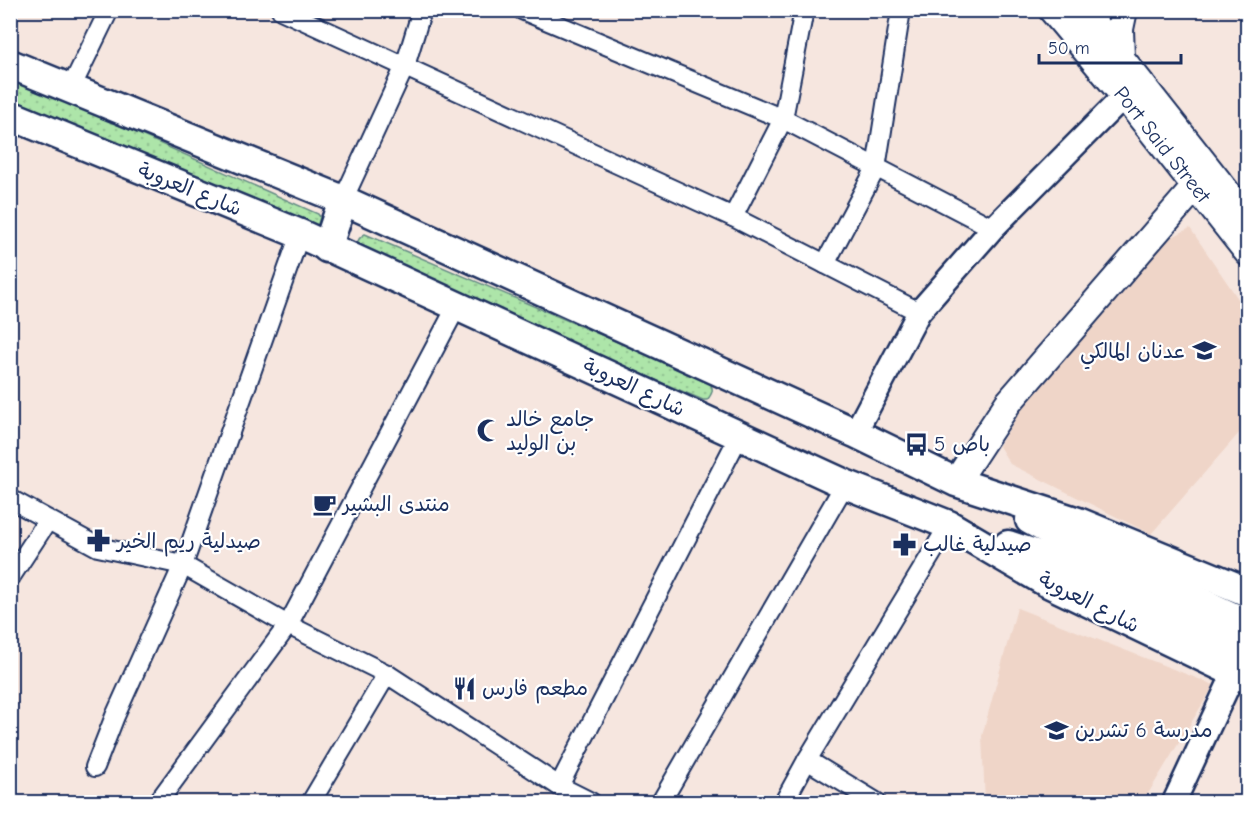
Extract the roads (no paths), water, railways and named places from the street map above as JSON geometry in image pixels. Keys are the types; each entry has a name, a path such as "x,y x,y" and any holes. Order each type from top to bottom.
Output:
{"main road":[{"name":"Port Said Street","path":"1052,10 1124,96 1248,253"},
{"path":"1083,10 1248,219"},
{"path":"1121,58 1120,29 1124,10"},
{"path":"10,64 342,200 855,433 957,482 1068,541 1248,624"},
{"name":"شارع العروبة","path":"10,115 300,234 845,484 949,525 1059,562 1243,667"},
{"path":"957,482 1008,403 1195,187"},
{"path":"327,248 342,200"},
{"path":"957,482 1078,522 1248,592"}],"street":[{"path":"70,90 109,10"},
{"path":"281,10 733,217 919,312"},
{"path":"342,200 405,66 422,10"},
{"path":"522,10 783,119 993,228"},
{"path":"733,217 783,119 804,10"},
{"path":"825,264 876,168 901,10"},
{"path":"855,433 919,312 993,228 1124,96"},
{"path":"95,767 115,716 183,565 300,234"},
{"path":"158,802 288,625 457,306"},
{"path":"559,786 739,436"},
{"path":"661,802 845,484"},
{"path":"10,499 98,547 183,565 288,625 387,674 559,786 591,802"},
{"path":"10,578 48,519"},
{"path":"784,802 949,525"},
{"path":"1174,802 1243,667"},
{"path":"311,802 387,674"},
{"path":"807,760 876,802"}],"place":[{"name":"عدنان المالكي","path":"1204,351"},
{"name":"جامع خالد بن الوليد","path":"488,431"},
{"name":"باص 5","path":"916,444"},
{"name":"منتدى البشير","path":"325,504"},
{"name":"صيدلية ريم الخير","path":"99,541"},
{"name":"صيدلية غالب","path":"905,544"},
{"name":"مطعم فارس","path":"464,688"},
{"name":"مدرسة 6 تشرين","path":"1057,730"}]}
